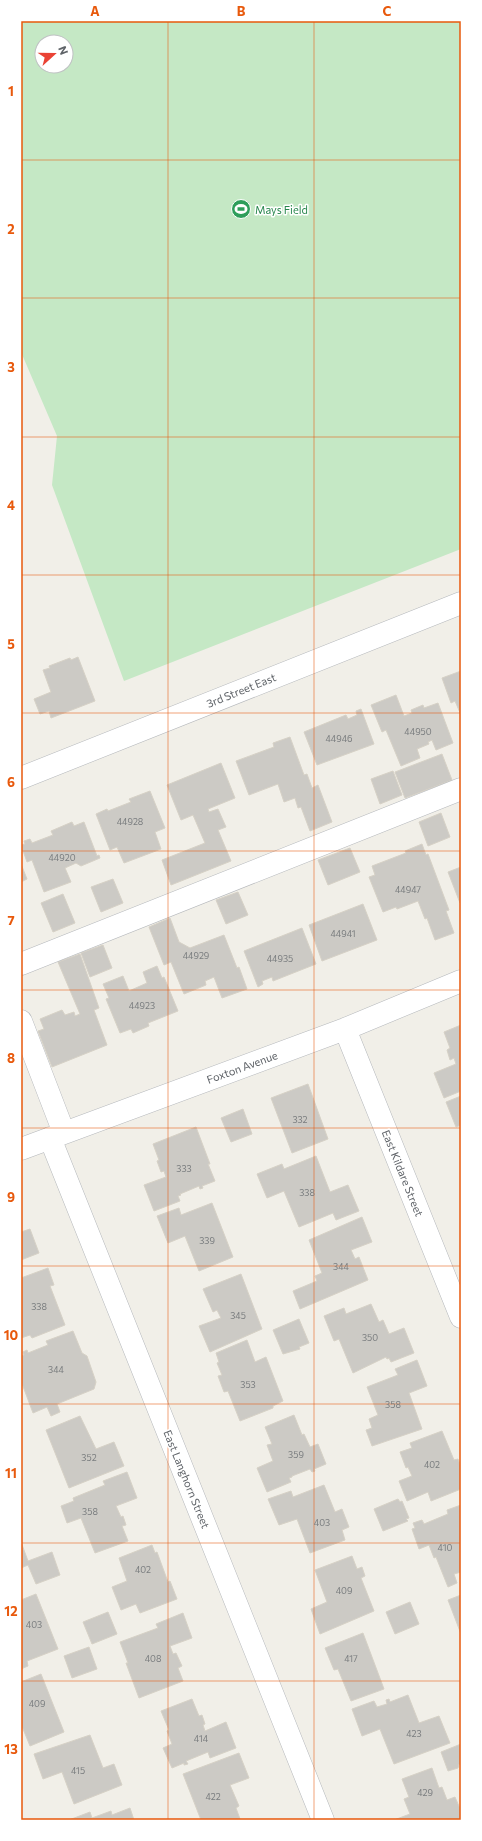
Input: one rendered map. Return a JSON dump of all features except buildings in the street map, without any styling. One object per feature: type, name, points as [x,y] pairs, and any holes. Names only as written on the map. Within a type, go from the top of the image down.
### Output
[{"type":"street","name":"3rd Street East","points":[[21,778],[461,603]]},
{"type":"street","points":[[21,964],[461,790]]},
{"type":"street","name":"Foxton Avenue","points":[[21,1149],[345,1029],[461,981]]},
{"type":"street","name":"East Langhorn Street","points":[[21,1020],[57,1135],[323,1820]]},
{"type":"street","name":"East Kildare Street","points":[[345,1029],[461,1317]]},
{"type":"green space","name":"Mays Field","points":[[21,21],[461,21],[461,549],[124,681],[52,485],[57,436],[21,352]]},
{"type":"place","name":"Mays Field","points":[[241,209]]}]
